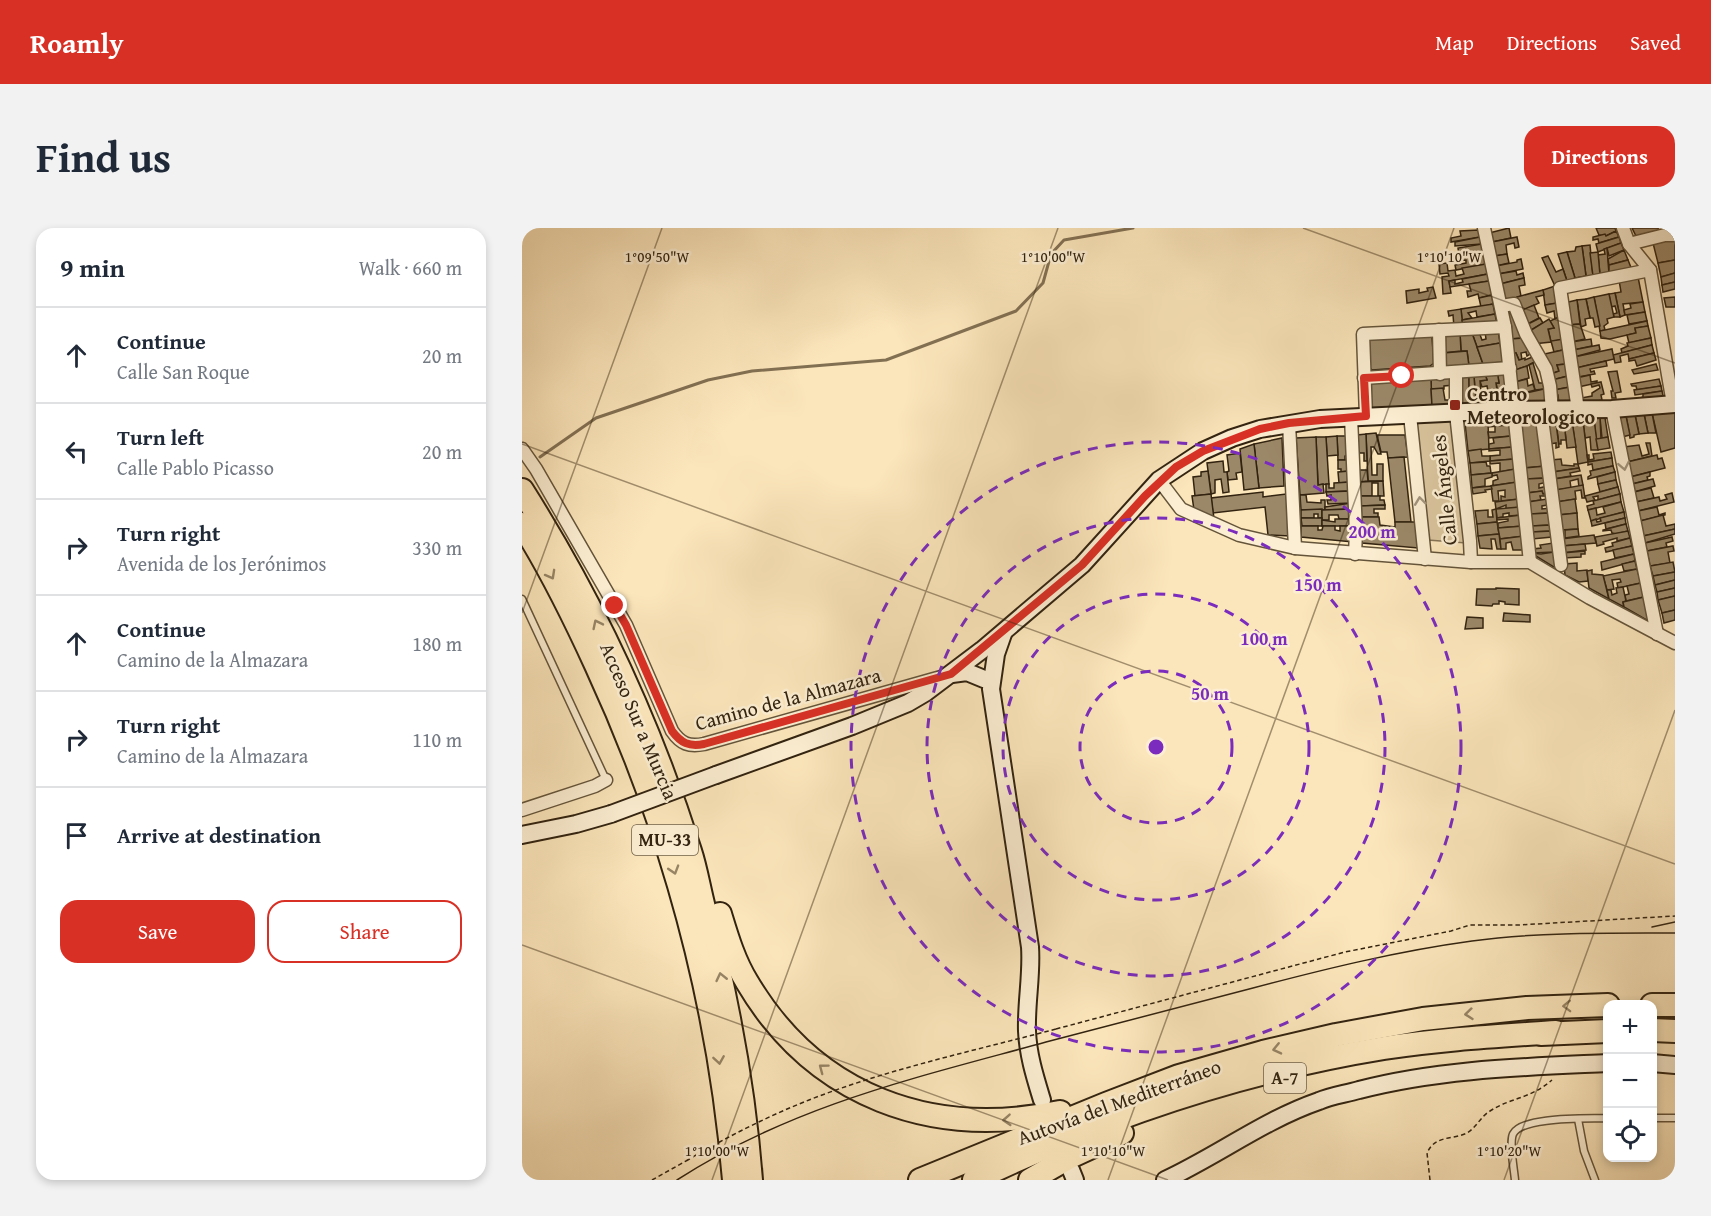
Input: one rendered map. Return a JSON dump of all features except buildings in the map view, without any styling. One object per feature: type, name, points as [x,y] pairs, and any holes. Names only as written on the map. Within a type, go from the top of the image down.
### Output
[{"type":"highway","name":"Acceso Sur a Murcia","points":[[522,490],[574,578],[608,645],[661,771],[691,853],[733,1036],[751,1180]]},
{"type":"highway","name":"Acceso Sur a Murcia","points":[[522,524],[581,632],[618,712],[644,776],[663,834],[681,890],[707,996],[729,1124],[734,1180]]},
{"type":"highway","points":[[691,853],[712,892],[733,952],[760,1003],[792,1041],[822,1068],[840,1080],[871,1096],[916,1113],[974,1121],[1014,1119],[1106,1104]]},
{"type":"highway","name":"Autovía del Mediterráneo","points":[[920,1180],[1179,1076],[1263,1052],[1336,1035],[1423,1019],[1527,1008],[1603,1005]]},
{"type":"highway","points":[[1657,1005],[1675,1005]]},
{"type":"highway","points":[[1657,1030],[1675,1031]]},
{"type":"highway","name":"Autovía del Mediterráneo","points":[[1030,1180],[1070,1157],[1143,1124],[1254,1086],[1388,1055],[1457,1044],[1556,1032],[1603,1031]]},
{"type":"highway","points":[[974,1180],[1006,1164],[1108,1123],[1154,1106],[1249,1078],[1387,1048],[1556,1032]]},
{"type":"main road","points":[[522,835],[611,814],[885,713],[925,693],[1006,630],[1082,565],[1160,480],[1203,451],[1241,435],[1289,423],[1359,417],[1612,409],[1674,404]]},
{"type":"main road","points":[[987,684],[999,644],[1006,630]]},
{"type":"main road","points":[[979,652],[990,656],[994,664]]},
{"type":"main road","points":[[979,652],[979,663],[987,684],[1030,946],[1031,970],[1027,1020],[1029,1051],[1042,1100]]},
{"type":"main road","points":[[951,674],[967,672],[987,684]]},
{"type":"main road","points":[[1165,1180],[1251,1132],[1319,1101],[1395,1081],[1484,1069],[1603,1063]]},
{"type":"main road","points":[[1657,1063],[1675,1065]]},
{"type":"street","points":[[1484,228],[1505,327],[1530,562]]},
{"type":"street","points":[[1623,228],[1629,244],[1650,270],[1674,404]]},
{"type":"street","points":[[1629,244],[1665,235],[1675,235]]},
{"type":"street","points":[[1578,410],[1560,288],[1650,270]]},
{"type":"street","points":[[1501,306],[1514,304],[1526,334],[1546,369],[1550,386],[1547,411],[1561,565]]},
{"type":"street","points":[[1355,554],[1359,417],[1364,378],[1363,334],[1505,327]]},
{"type":"street","points":[[1439,330],[1440,374]]},
{"type":"street","points":[[1364,378],[1510,368]]},
{"type":"street","name":"Calle Ángeles","points":[[1456,372],[1456,413],[1471,562]]},
{"type":"street","points":[[1612,409],[1657,634]]},
{"type":"street","points":[[1410,415],[1425,559]]},
{"type":"street","points":[[1289,423],[1295,548]]},
{"type":"street","name":"Camino de la Almazara","points":[[522,449],[536,469],[626,625],[672,731],[684,744],[704,744],[951,674]]},
{"type":"street","points":[[1160,480],[1181,508],[1239,535],[1295,548],[1471,562],[1530,562],[1590,598],[1675,643]]},
{"type":"street","points":[[522,810],[595,786],[606,780]]},
{"type":"lane","points":[[522,599],[606,780]]},
{"type":"lane","points":[[1515,1180],[1512,1142],[1513,1133],[1519,1127],[1536,1122],[1603,1118]]},
{"type":"lane","points":[[1657,1118],[1675,1118]]},
{"type":"lane","points":[[1578,1119],[1584,1151],[1595,1180]]},
{"type":"path","points":[[652,1180],[738,1132],[818,1096],[904,1069],[1345,952],[1451,931],[1470,925],[1519,925],[1675,916]]},
{"type":"path","points":[[1430,1180],[1427,1158],[1434,1144],[1450,1136],[1468,1133],[1495,1108],[1541,1090],[1553,1080],[1564,1065]]},
{"type":"shaded area","points":[[1450,414],[1466,543],[1428,540],[1414,416]]},
{"type":"waterway","points":[[540,457],[596,418],[708,380],[752,371],[886,360],[1016,311],[1043,283],[1051,254],[1064,240],[1133,228]]},
{"type":"tram line","points":[[1652,927],[1675,922]]},
{"type":"tram line","points":[[677,1180],[765,1132],[856,1096],[997,1055],[1307,974],[1417,950],[1497,938],[1573,934],[1675,933]]},
{"type":"place","name":"Centro Meteorologico","points":[[1455,405]]},
{"type":"route","points":[[615,606],[626,625],[672,731],[684,744],[704,744],[951,674],[1082,565],[1160,480],[1176,467],[1203,451],[1260,429],[1320,419],[1366,416],[1364,378],[1402,376]]}]
